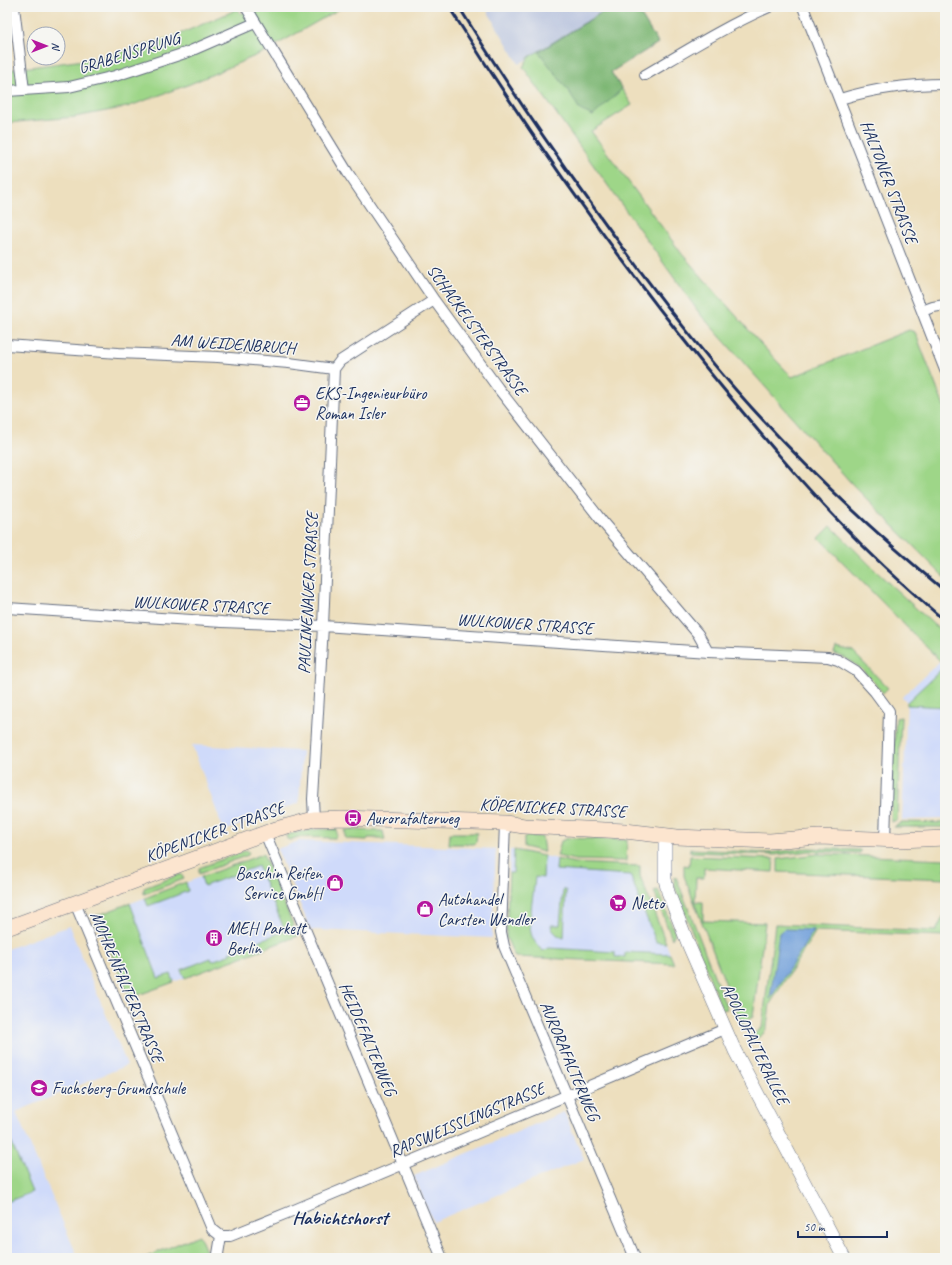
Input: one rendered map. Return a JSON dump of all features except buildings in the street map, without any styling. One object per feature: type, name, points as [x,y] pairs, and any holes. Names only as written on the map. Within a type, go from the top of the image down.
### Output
[{"type":"main road","name":"KÖPENICKER STRASSE","points":[[7,928],[265,833],[291,824],[314,819],[353,818],[505,824],[770,841],[819,837],[885,840],[945,838]]},
{"type":"main road","name":"KÖPENICKER STRASSE","points":[[900,840],[945,845]]},
{"type":"street","points":[[14,7],[24,90]]},
{"type":"street","name":"SCHACKELSTERSTRASSE","points":[[246,7],[348,173],[434,300],[498,388],[605,525],[698,634],[708,652]]},
{"type":"street","points":[[645,75],[706,38],[750,15],[770,7]]},
{"type":"street","name":"HALTONER STRASSE","points":[[803,7],[945,370]]},
{"type":"street","name":"GRABENSPRUNG","points":[[7,91],[69,87],[115,76],[188,52],[255,23]]},
{"type":"street","points":[[840,99],[876,90],[945,84]]},
{"type":"street","points":[[334,369],[340,362],[434,300]]},
{"type":"street","points":[[922,311],[945,305]]},
{"type":"street","name":"AM WEIDENBRUCH","points":[[7,345],[122,353],[218,357],[289,363],[334,369]]},
{"type":"street","name":"PAULINENAUER STRASSE","points":[[314,819],[313,799],[323,626],[334,369]]},
{"type":"street","name":"WULKOWER STRASSE","points":[[7,608],[214,622],[323,626],[708,652],[828,657],[849,666],[863,677],[889,712],[885,840]]},
{"type":"street","name":"AURORAFALTERWEG","points":[[505,824],[501,932],[504,946],[635,1258]]},
{"type":"street","name":"HEIDEFALTERWEG","points":[[265,833],[442,1258]]},
{"type":"street","name":"APOLLOFALTERALLEE","points":[[666,835],[666,879],[668,892],[689,946],[735,1051],[844,1258]]},
{"type":"street","name":"MOHRENFALTERSTRASSE","points":[[75,903],[212,1229],[221,1236]]},
{"type":"street","name":"RAPSWEISSLINGSTRASSE","points":[[221,1236],[230,1236],[725,1028]]},
{"type":"street","points":[[219,1258],[218,1254],[221,1236]]},
{"type":"shaded area","points":[[485,7],[610,7],[519,64]]},
{"type":"shaded area","points":[[940,661],[945,666],[945,819],[902,820],[907,702],[902,697]]},
{"type":"shaded area","points":[[192,745],[302,751],[299,803],[224,831]]},
{"type":"shaded area","name":"Autohandel Carsten Wendler","points":[[299,841],[496,849],[492,938],[311,931],[277,849]]},
{"type":"shaded area","points":[[510,850],[518,850],[575,863],[640,866],[640,876],[674,964],[515,957],[506,937]]},
{"type":"shaded area","points":[[263,854],[298,936],[130,998],[96,916]]},
{"type":"shaded area","name":"Fuchsberg-Grundschule","points":[[69,926],[127,1065],[16,1112],[78,1258],[7,1258],[7,949]]},
{"type":"shaded area","points":[[564,1112],[584,1159],[433,1222],[414,1176]]},
{"type":"green space","points":[[253,7],[343,7],[262,53],[190,84],[127,107],[75,117],[7,123],[7,70],[38,66],[66,66],[66,62],[100,58],[175,36],[238,9],[241,14]]},
{"type":"green space","points":[[610,7],[636,7],[658,43],[611,72],[632,105],[591,131],[682,254],[760,343],[792,377],[909,330],[915,332],[945,409],[945,578],[853,485],[700,314],[523,67],[529,57]]},
{"type":"green space","points":[[610,7],[636,7],[658,43],[611,72],[622,89],[593,116],[580,110],[570,93],[539,52]]},
{"type":"green space","points":[[831,526],[878,573],[945,635],[945,666],[819,538]]},
{"type":"green space","points":[[836,648],[853,652],[888,688],[883,693],[855,664],[842,656],[834,654]]},
{"type":"green space","points":[[945,666],[945,707],[907,705],[907,702]]},
{"type":"green space","points":[[901,717],[897,820],[891,822],[896,718]]},
{"type":"green space","points":[[902,822],[945,823],[945,827],[894,827]]},
{"type":"green space","points":[[318,829],[337,830],[337,836],[335,838],[298,837],[290,840],[287,839],[286,835]]},
{"type":"green space","points":[[345,830],[383,831],[385,840],[382,840],[381,838],[368,838],[367,840],[348,839],[345,837]]},
{"type":"green space","points":[[450,833],[477,833],[476,842],[474,844],[449,844]]},
{"type":"green space","points":[[524,837],[542,837],[544,852],[524,847]]},
{"type":"green space","points":[[568,838],[627,840],[626,861],[575,860],[557,856],[561,841]]},
{"type":"green space","points":[[808,848],[860,850],[860,853],[810,851],[775,855],[690,852],[690,849],[768,853]]},
{"type":"green space","points":[[247,850],[249,853],[248,855],[199,874],[199,868]]},
{"type":"green space","points":[[514,850],[544,856],[543,878],[535,877],[530,922],[533,938],[543,951],[548,948],[615,952],[615,957],[625,957],[625,952],[670,954],[674,964],[515,957],[506,937],[509,873],[513,873]]},
{"type":"green space","points":[[263,854],[298,936],[185,978],[181,970],[211,958],[212,961],[231,954],[230,952],[285,931],[258,866],[204,886],[201,877]]},
{"type":"green space","points":[[818,854],[945,859],[945,879],[778,872],[778,859]]},
{"type":"green space","points":[[690,856],[774,859],[773,872],[704,868],[704,878],[696,878],[695,902],[703,902],[703,921],[765,923],[753,1017],[742,1023],[684,876],[684,865],[689,866]]},
{"type":"green space","points":[[557,859],[575,863],[640,866],[640,876],[666,943],[656,942],[630,875],[556,870]]},
{"type":"green space","points":[[181,874],[184,879],[144,894],[144,888]]},
{"type":"green space","points":[[674,877],[676,877],[727,1009],[722,1010],[675,887]]},
{"type":"green space","points":[[186,882],[188,891],[148,906],[145,898]]},
{"type":"green space","points":[[563,890],[566,890],[564,938],[553,930],[551,925],[560,925]]},
{"type":"green space","points":[[658,890],[675,933],[672,939],[654,891]]},
{"type":"green space","points":[[130,903],[158,978],[171,974],[174,982],[130,998],[96,916]]},
{"type":"green space","points":[[945,913],[945,936],[816,931],[770,1004],[767,1027],[763,1034],[752,1042],[750,1037],[762,1028],[775,924],[936,931]]},
{"type":"green space","points":[[7,1132],[32,1192],[7,1202]]},
{"type":"green space","points":[[199,1235],[209,1258],[144,1258]]},
{"type":"water","points":[[784,929],[814,930],[770,999],[779,933]]},
{"type":"railway","points":[[449,7],[539,144],[603,234],[635,278],[703,364],[779,455],[839,522],[891,573],[945,621]]},
{"type":"railway","points":[[459,7],[505,80],[570,175],[677,319],[715,366],[759,416],[810,469],[862,519],[945,591]]},
{"type":"place","name":"EKS-Ingenieurbüro Roman Isler","points":[[302,403]]},
{"type":"place","name":"Aurorafalterweg","points":[[353,818]]},
{"type":"place","name":"Baschin Reifen Service GmbH","points":[[335,883]]},
{"type":"place","name":"Netto","points":[[618,903]]},
{"type":"place","name":"Autohandel Carsten Wendler","points":[[425,909]]},
{"type":"place","name":"MEH Parkett Berlin","points":[[214,938]]},
{"type":"place","name":"Fuchsberg-Grundschule","points":[[39,1088]]},
{"type":"district","name":"Habichtshorst","points":[[340,1218]]}]
